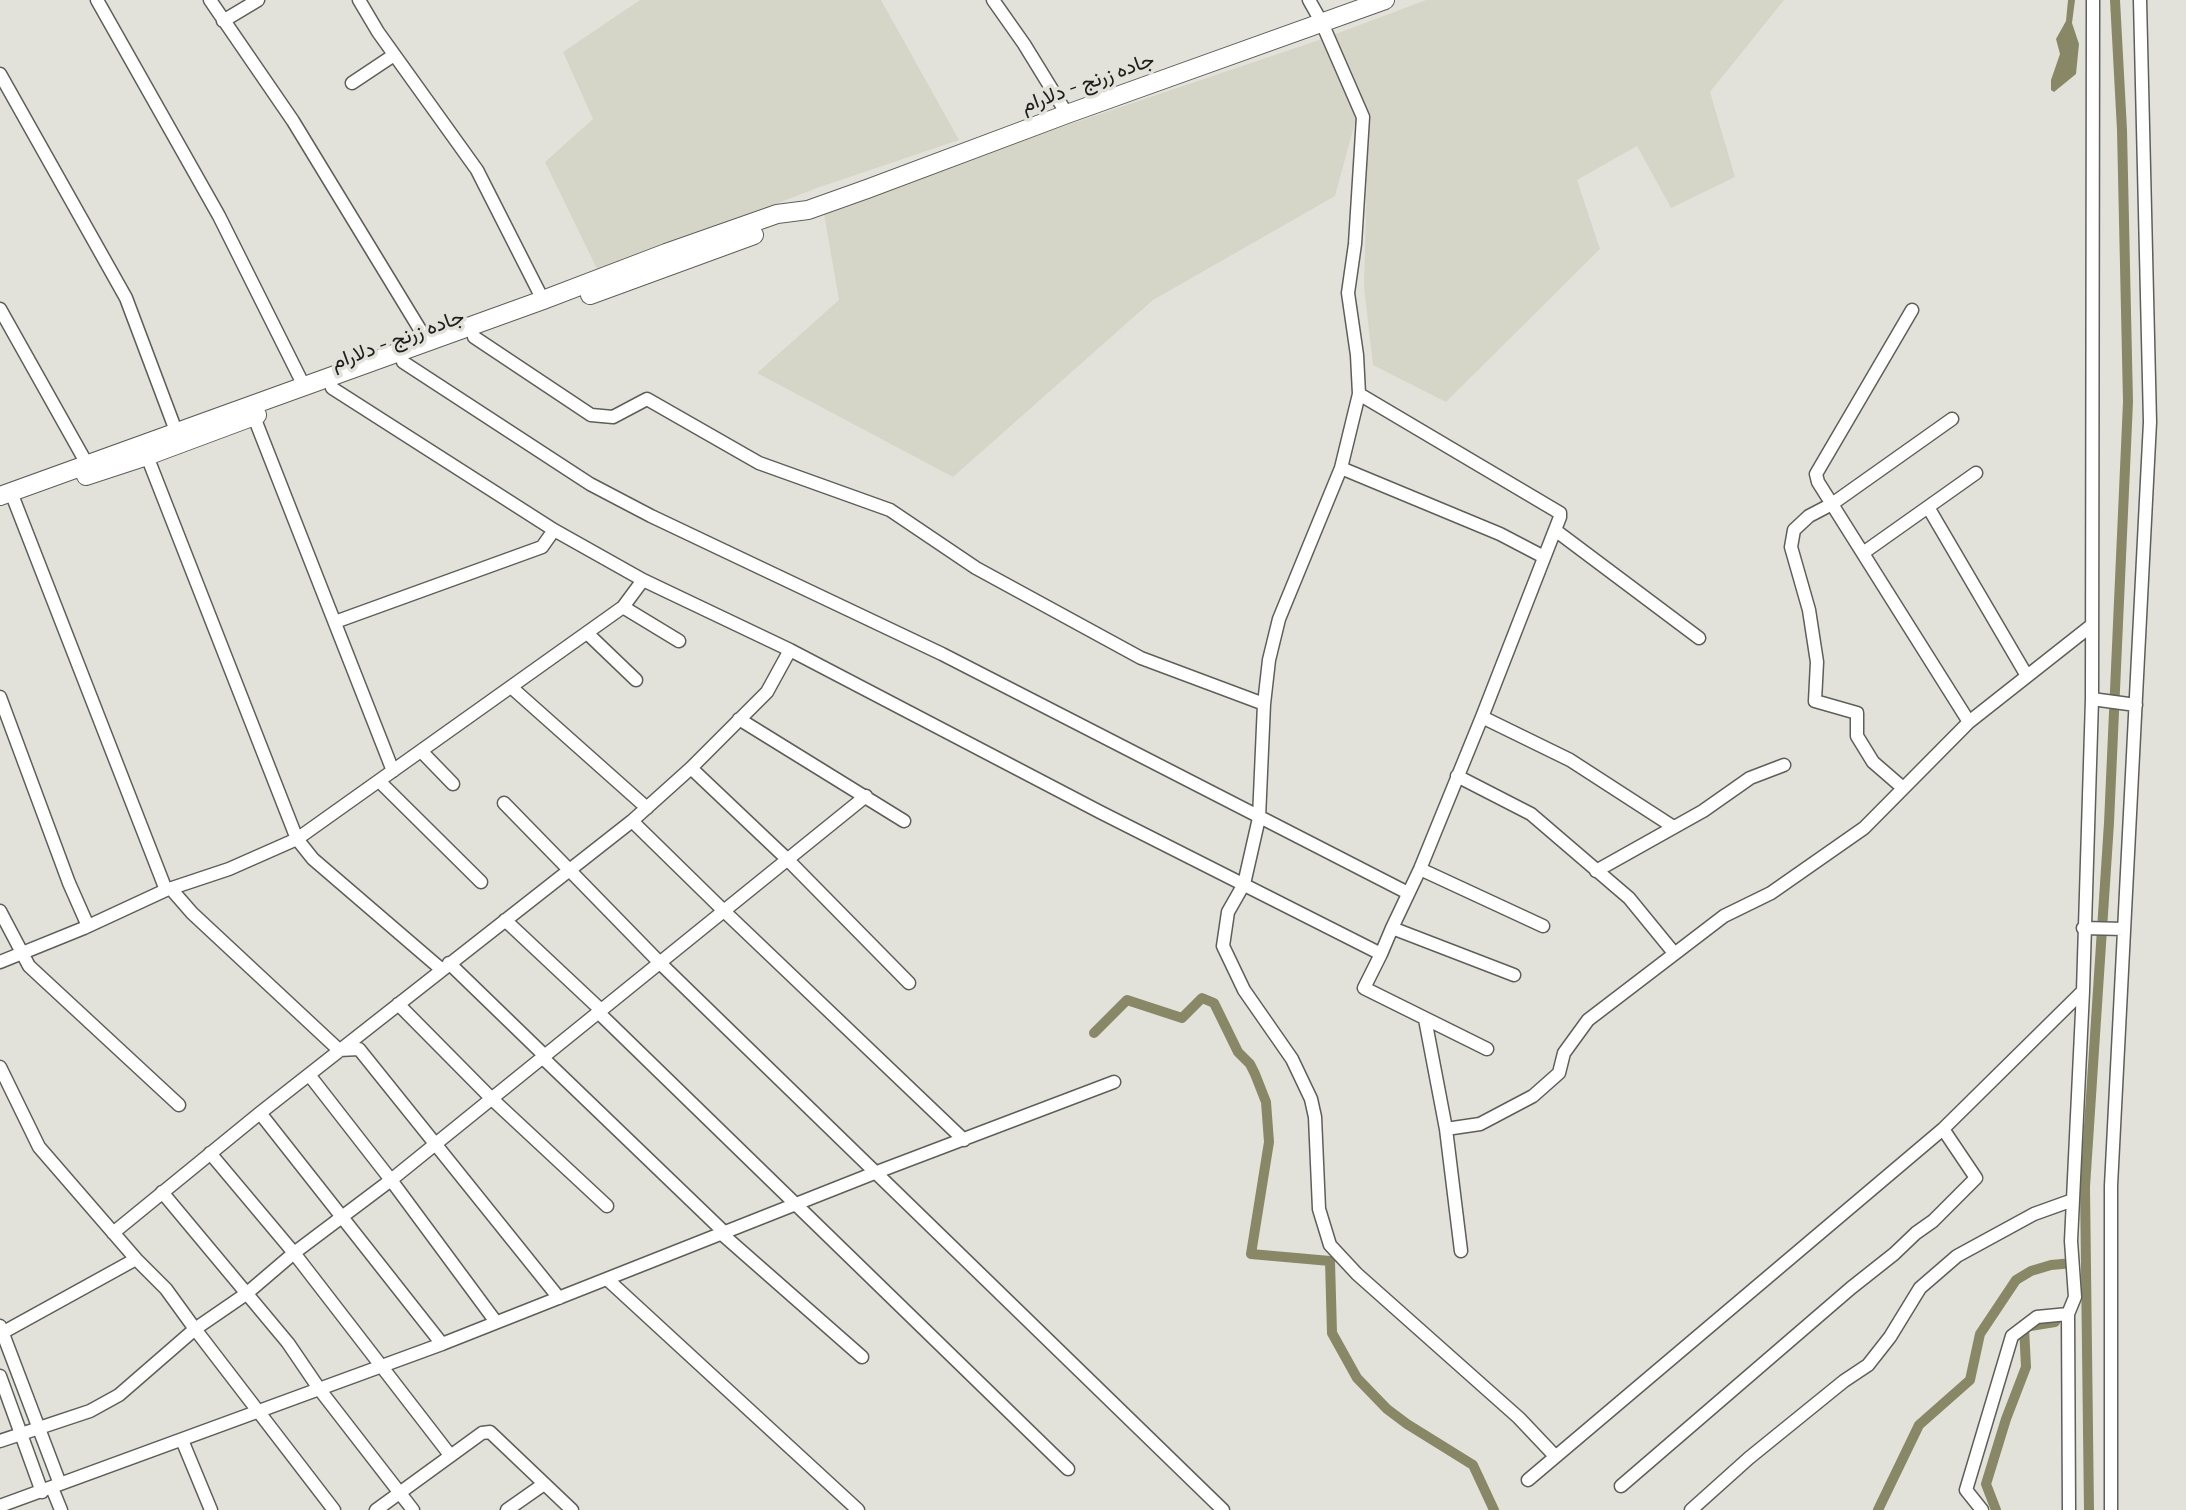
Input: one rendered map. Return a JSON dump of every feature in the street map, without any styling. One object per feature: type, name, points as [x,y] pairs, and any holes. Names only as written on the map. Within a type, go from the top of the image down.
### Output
[{"type":"highway","name":"جاده زرنج - دلارام","points":[[5,501],[147,456],[781,225],[808,210],[1067,114],[1382,1]]},
{"type":"highway","name":"جاده زرنج - دلارام","points":[[5,501],[87,464],[666,253],[777,214],[808,210]]},
{"type":"street","points":[[97,0],[219,216],[304,386]]},
{"type":"street","points":[[210,0],[293,121],[427,341]]},
{"type":"street","points":[[223,21],[258,0]]},
{"type":"street","points":[[359,0],[394,55],[477,170],[543,300]]},
{"type":"street","points":[[993,0],[1067,114]]},
{"type":"street","points":[[1309,0],[1322,23],[1363,117],[1355,244],[1348,293],[1357,355],[1359,394],[1341,468],[1279,619],[1269,660],[1264,704],[1259,818],[1244,884],[1228,912],[1223,946],[1244,990],[1292,1059],[1311,1098],[1315,1116],[1319,1209],[1330,1245],[1357,1274],[1519,1418],[1555,1456]]},
{"type":"street","points":[[2069,1510],[2068,1314],[2075,1297],[2071,1241],[2092,699],[2093,0]]},
{"type":"street","points":[[2111,1510],[2111,1186],[2150,422],[2140,0]]},
{"type":"street","points":[[352,83],[394,55]]},
{"type":"street","points":[[0,74],[126,298],[176,431]]},
{"type":"street","points":[[0,309],[87,464]]},
{"type":"street","points":[[1912,310],[1816,474],[1832,505],[1969,722]]},
{"type":"street","points":[[474,337],[591,415],[612,417],[647,399],[759,463],[890,510],[976,568],[1140,658],[1264,704]]},
{"type":"street","points":[[403,362],[590,484],[651,516],[942,654],[1408,893]]},
{"type":"street","points":[[332,388],[554,530],[643,580],[790,650],[1100,812],[1381,954]]},
{"type":"street","points":[[1359,394],[1560,513],[1420,869],[1364,988],[1487,1049]]},
{"type":"street","points":[[254,417],[393,771]]},
{"type":"street","points":[[1903,788],[1873,762],[1857,736],[1857,713],[1815,701],[1817,662],[1809,610],[1791,547],[1794,530],[1809,516],[1832,505],[1952,419]]},
{"type":"street","points":[[147,456],[298,839],[313,859],[445,966],[544,1057],[724,1233],[862,1357]]},
{"type":"street","points":[[1341,468],[1500,534],[1544,556]]},
{"type":"street","points":[[1863,553],[1976,473]]},
{"type":"street","points":[[5,501],[169,890],[339,1050],[359,1049],[559,1298]]},
{"type":"street","points":[[1928,507],[2027,676]]},
{"type":"street","points":[[335,622],[542,547],[554,530]]},
{"type":"street","points":[[1555,530],[1699,638]]},
{"type":"street","points":[[0,962],[298,839],[623,607],[643,580]]},
{"type":"street","points":[[623,607],[679,641]]},
{"type":"street","points":[[1446,1129],[1480,1124],[1533,1096],[1559,1073],[1564,1053],[1588,1020],[1724,916],[1771,893],[1864,828],[1969,722],[2092,625]]},
{"type":"street","points":[[587,633],[636,680]]},
{"type":"street","points":[[113,1233],[339,1050],[632,821],[691,768],[766,692],[790,650]]},
{"type":"street","points":[[511,687],[647,808]]},
{"type":"street","points":[[0,697],[69,883],[88,926]]},
{"type":"street","points":[[2092,699],[2136,705]]},
{"type":"street","points":[[1482,717],[1570,760],[1672,826]]},
{"type":"street","points":[[739,719],[904,821]]},
{"type":"street","points":[[422,752],[453,784]]},
{"type":"street","points":[[1596,871],[1703,811],[1750,778],[1784,765]]},
{"type":"street","points":[[691,768],[787,859],[909,983]]},
{"type":"street","points":[[1457,776],[1531,814],[1629,898],[1674,953]]},
{"type":"street","points":[[379,781],[481,882]]},
{"type":"street","points":[[0,1441],[90,1411],[119,1395],[195,1329],[246,1294],[294,1253],[391,1180],[866,796]]},
{"type":"street","points":[[504,803],[661,964],[1223,1510]]},
{"type":"street","points":[[632,821],[964,1140]]},
{"type":"street","points":[[1420,869],[1543,926]]},
{"type":"street","points":[[0,911],[29,966],[179,1105]]},
{"type":"street","points":[[505,920],[1068,1469]]},
{"type":"street","points":[[1392,928],[1514,975]]},
{"type":"street","points":[[2083,929],[2124,929]]},
{"type":"street","points":[[1528,1480],[1943,1129],[2082,991]]},
{"type":"street","points":[[398,1004],[492,1099],[607,1206]]},
{"type":"street","points":[[1425,1019],[1446,1129],[1461,1251]]},
{"type":"street","points":[[0,1067],[39,1147],[136,1259],[166,1289],[334,1510]]},
{"type":"street","points":[[310,1076],[496,1322]]},
{"type":"street","points":[[0,1506],[442,1344],[877,1172],[1114,1082]]},
{"type":"street","points":[[260,1113],[442,1344]]},
{"type":"street","points":[[1620,1486],[1933,1221],[1976,1178],[1943,1129]]},
{"type":"street","points":[[210,1153],[294,1253],[450,1455]]},
{"type":"street","points":[[162,1192],[288,1343],[320,1390],[413,1510]]},
{"type":"street","points":[[1691,1510],[1749,1458],[1844,1381],[1868,1365],[1890,1337],[1920,1287],[1957,1256],[2034,1214],[2073,1200]]},
{"type":"street","points":[[51,1488],[39,1428],[1,1330],[136,1259]]},
{"type":"street","points":[[607,1279],[858,1510]]},
{"type":"street","points":[[1982,1510],[1966,1490],[2012,1336],[2037,1317],[2068,1314]]},
{"type":"street","points":[[0,1376],[21,1434],[61,1510]]},
{"type":"street","points":[[376,1510],[482,1433],[490,1432],[572,1510]]},
{"type":"street","points":[[182,1440],[211,1510]]},
{"type":"street","points":[[507,1510],[544,1484]]},
{"type":"shaded area","points":[[640,0],[881,0],[959,140],[817,188],[599,273],[545,162],[593,119],[563,52]]},
{"type":"shaded area","points":[[1426,0],[1784,0],[1710,92],[1735,177],[1671,208],[1637,146],[1577,180],[1600,249],[1446,402],[1373,365],[1364,287],[1368,119],[1333,35]]},
{"type":"shaded area","points":[[2068,0],[2075,0],[2072,23],[2079,44],[2076,74],[2054,92],[2051,90],[2051,80],[2060,54],[2056,39],[2066,21]]},
{"type":"shaded area","points":[[1325,38],[1356,119],[1335,196],[1153,300],[953,477],[757,373],[839,300],[824,214],[1035,136]]},
{"type":"waterway","points":[[2089,1510],[2085,1187],[2109,823],[2128,402],[2122,130],[2115,0]]},
{"type":"waterway","points":[[1094,1033],[1127,1000],[1182,1018],[1202,998],[1214,1003],[1238,1052],[1250,1064],[1266,1102],[1269,1142],[1251,1254],[1330,1261],[1332,1333],[1357,1378],[1387,1409],[1473,1465],[1494,1510]]},
{"type":"waterway","points":[[1878,1510],[1919,1425],[1970,1380],[1980,1334],[2016,1280],[2031,1271],[2051,1265],[2073,1263]]},
{"type":"waterway","points":[[1996,1510],[1986,1484],[2006,1419],[2026,1367],[2024,1327],[2055,1322]]}]
